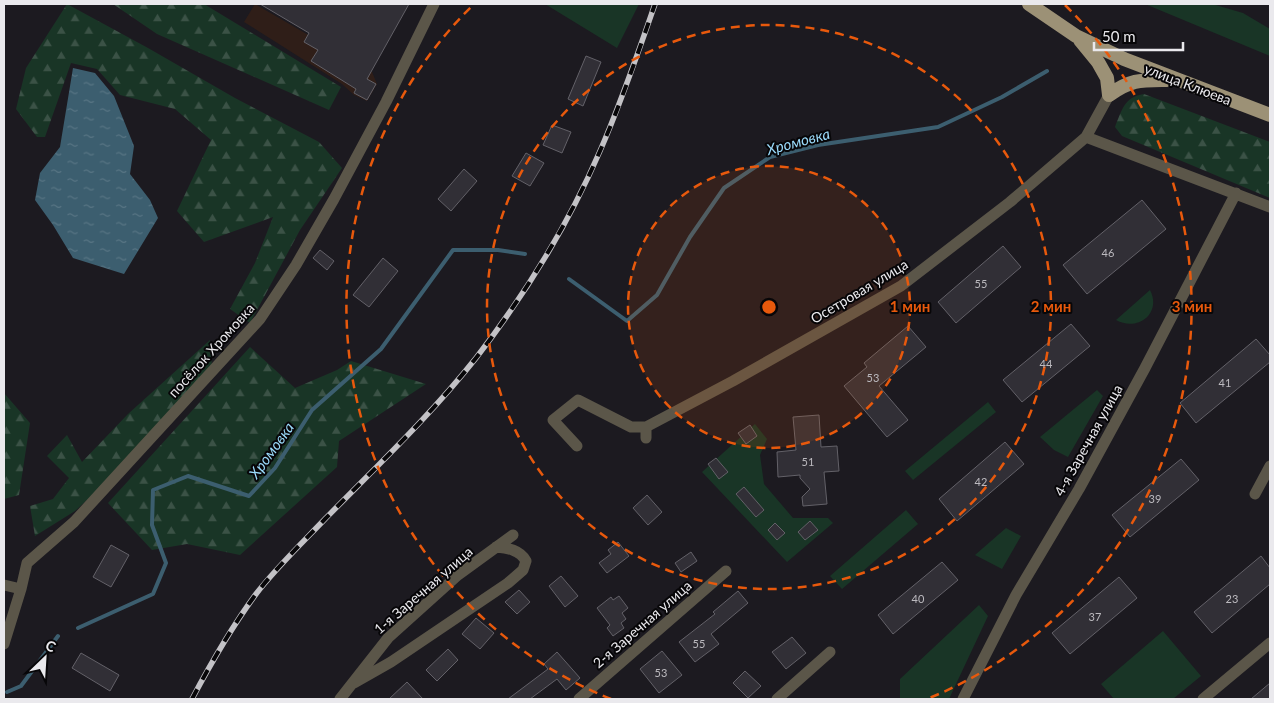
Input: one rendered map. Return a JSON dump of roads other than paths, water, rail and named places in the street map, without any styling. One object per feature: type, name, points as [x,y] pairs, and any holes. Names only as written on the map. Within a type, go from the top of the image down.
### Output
[{"type":"main road","name":"улица Клюева","points":[[1029,4],[1076,36],[1124,59],[1270,115]]},
{"type":"main road","points":[[1076,36],[1098,62],[1107,78],[1109,95],[1123,85],[1139,80],[1176,80]]},
{"type":"street","name":"посёлок Хромовка","points":[[4,644],[27,564],[74,522],[260,319],[296,265],[334,199],[386,102],[434,4]]},
{"type":"street","name":"Осетровая улица","points":[[577,446],[553,420],[578,400],[646,433],[732,381],[900,286],[1010,202],[1086,137],[1109,95]]},
{"type":"street","points":[[1086,137],[1270,207]]},
{"type":"street","name":"4-я Заречная улица","points":[[963,699],[1016,595],[1079,489],[1145,368],[1236,193]]},
{"type":"street","points":[[1255,494],[1270,466]]},
{"type":"street","name":"1-я Заречная улица","points":[[340,699],[388,638],[458,575],[513,535]]},
{"type":"street","points":[[354,683],[391,662],[508,583],[523,570],[526,561],[521,555],[505,548],[496,547]]},
{"type":"street","name":"2-я Заречная улица","points":[[579,699],[726,571]]},
{"type":"street","points":[[4,585],[21,589]]},
{"type":"street","points":[[1203,699],[1270,643]]},
{"type":"street","points":[[777,699],[830,652]]},
{"type":"water","points":[[73,68],[95,73],[114,96],[134,146],[130,174],[150,200],[158,218],[124,274],[73,258],[35,200],[40,173],[60,147]]},
{"type":"waterway","name":"Хромовка","points":[[569,279],[627,321],[657,295],[690,237],[724,188],[770,157],[818,145],[938,127],[1002,97],[1047,71]]},
{"type":"waterway","name":"Хромовка","points":[[78,628],[153,594],[166,563],[152,525],[153,490],[188,476],[249,496],[275,468],[312,410],[381,349],[453,250],[498,250],[525,254]]},
{"type":"waterway","name":"Хромовка","points":[[7,692],[21,686],[58,636]]},
{"type":"railway","points":[[192,699],[230,633],[264,585],[289,556],[440,400],[476,358],[511,310],[560,232],[588,178],[615,115],[655,4]]}]
